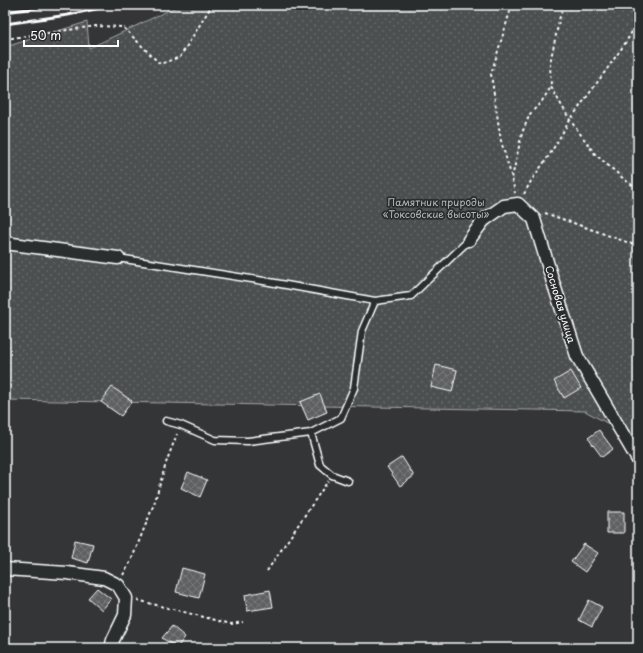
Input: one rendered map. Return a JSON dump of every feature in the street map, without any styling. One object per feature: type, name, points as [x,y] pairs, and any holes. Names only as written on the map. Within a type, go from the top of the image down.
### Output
[{"type":"street","points":[[468,240],[484,220],[504,206],[518,204]]},
{"type":"street","name":"Сосновая улица","points":[[518,204],[534,219],[577,356],[638,460]]},
{"type":"street","points":[[5,243],[118,258]]},
{"type":"street","points":[[5,569],[104,578],[118,585],[126,598],[125,615],[113,640],[111,648]]},
{"type":"lane","points":[[118,258],[375,301],[411,296],[468,240]]},
{"type":"lane","points":[[166,421],[181,425],[215,440],[248,441],[311,433],[341,418],[354,388],[362,331],[375,301]]},
{"type":"lane","points":[[311,433],[320,465],[332,475],[348,481]]},
{"type":"path","points":[[5,39],[96,26],[123,27],[160,64],[180,57],[212,5]]},
{"type":"path","points":[[512,5],[491,74],[501,141],[518,204]]},
{"type":"path","points":[[564,5],[560,16],[550,63],[551,88],[570,120],[596,154],[625,180],[638,189]]},
{"type":"path","points":[[518,204],[570,120],[615,58],[638,21]]},
{"type":"path","points":[[512,178],[522,133],[530,114],[542,102],[551,88]]},
{"type":"path","points":[[540,211],[638,246]]},
{"type":"path","points":[[118,585],[131,561],[154,504],[167,460],[181,425]]},
{"type":"path","points":[[267,571],[332,475]]},
{"type":"path","points":[[126,598],[231,624],[243,622]]},
{"type":"green space","name":"Памятник природы «Токсовские высоты»","points":[[180,5],[638,5],[638,440],[585,411],[5,400],[5,47],[87,22],[89,48]]},
{"type":"building","points":[[436,365],[457,370],[452,392],[431,387]]},
{"type":"building","points":[[571,371],[581,388],[564,398],[554,381]]},
{"type":"building","points":[[112,387],[132,401],[121,416],[101,402]]},
{"type":"building","points":[[320,394],[327,412],[308,420],[300,402]]},
{"type":"building","points":[[599,430],[613,449],[602,457],[588,438]]},
{"type":"building","points":[[402,457],[414,476],[400,486],[387,467]]},
{"type":"building","points":[[188,472],[207,480],[200,497],[181,488]]},
{"type":"building","points":[[607,512],[624,512],[624,533],[607,533]]},
{"type":"building","points":[[75,540],[93,544],[88,563],[71,558]]},
{"type":"building","points":[[584,544],[598,553],[585,572],[571,562]]},
{"type":"building","points":[[182,568],[205,574],[199,598],[176,592]]},
{"type":"building","points":[[97,588],[111,599],[102,610],[88,598]]},
{"type":"building","points":[[270,590],[273,607],[247,611],[245,595]]},
{"type":"building","points":[[589,600],[602,607],[592,627],[579,620]]},
{"type":"building","points":[[172,626],[185,637],[177,648],[162,638]]},
{"type":"railway","points":[[5,12],[58,5]]},
{"type":"railway","points":[[5,24],[68,15],[113,5]]}]
